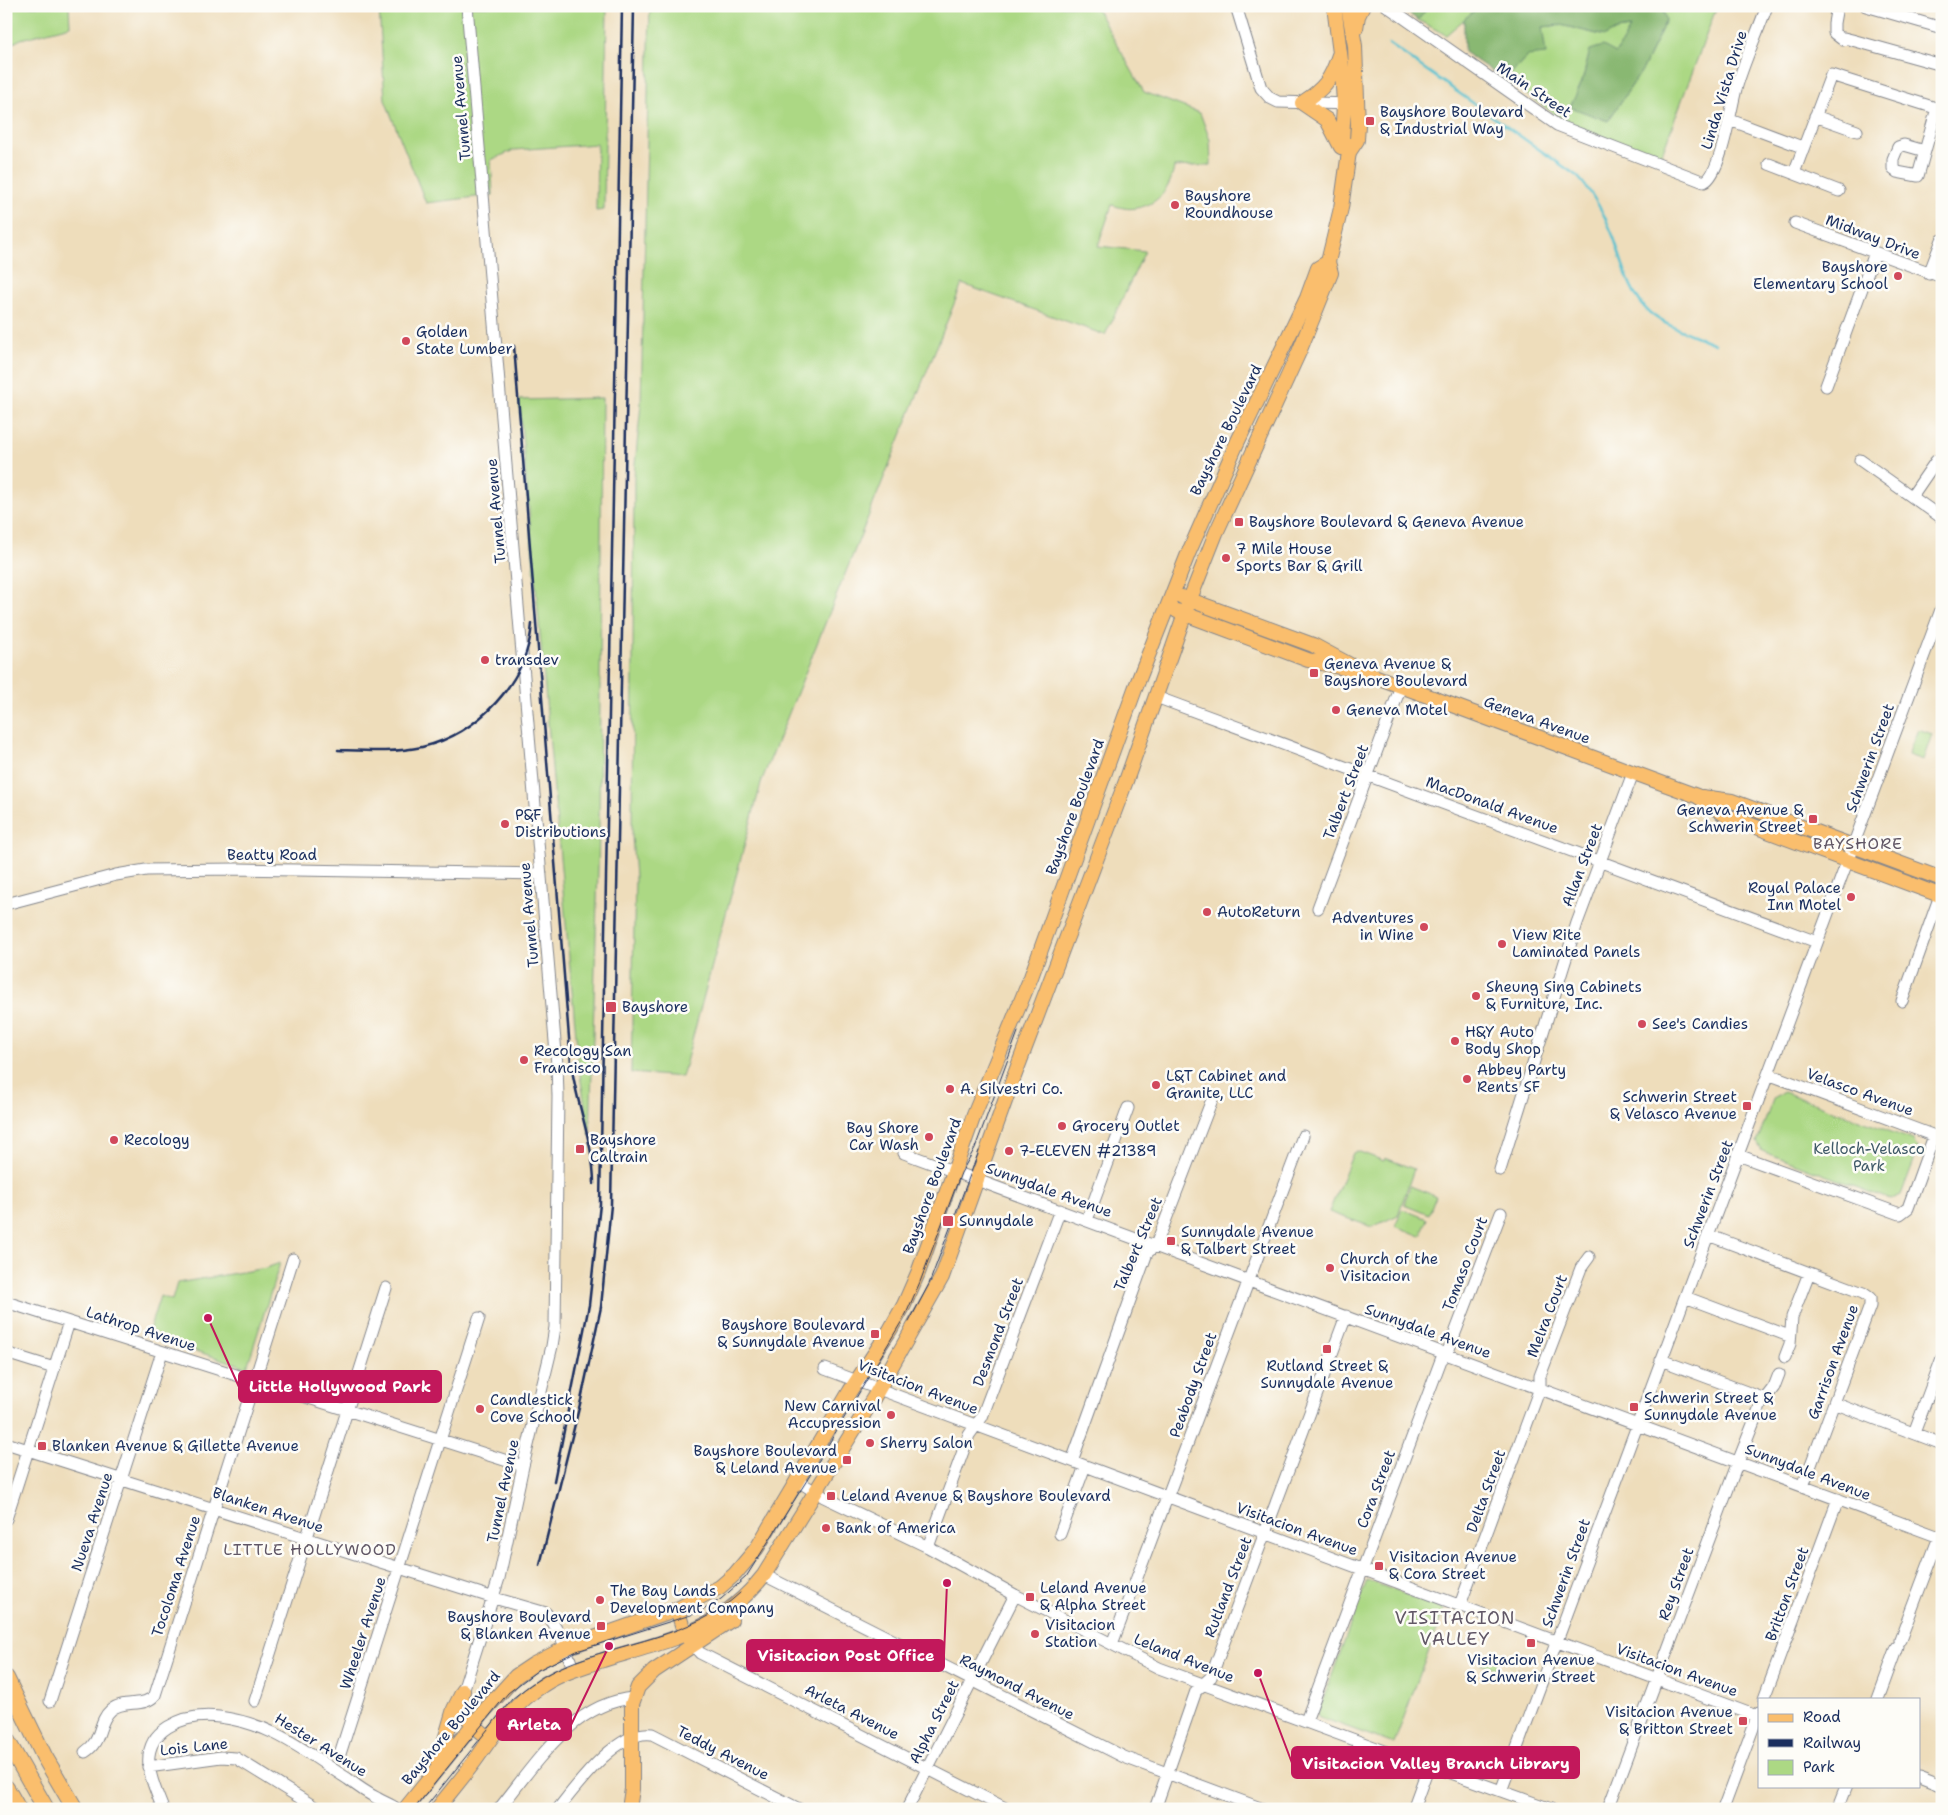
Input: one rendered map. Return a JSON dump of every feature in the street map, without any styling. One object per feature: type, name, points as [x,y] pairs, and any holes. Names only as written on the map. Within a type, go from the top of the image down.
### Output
[{"type":"highway","points":[[6,1678],[44,1756],[75,1809]]},
{"type":"highway","points":[[6,1739],[46,1809]]},
{"type":"highway","points":[[6,1788],[18,1809]]},
{"type":"main road","name":"Bayshore Boulevard","points":[[1334,6],[1340,48],[1344,104],[1342,140],[1348,156]]},
{"type":"main road","name":"Bayshore Boulevard","points":[[437,1809],[502,1722],[528,1695],[573,1670],[690,1640],[708,1624],[743,1599],[764,1575],[816,1492],[942,1277],[1009,1090],[1126,782],[1184,614],[1216,533],[1299,352],[1331,272],[1328,262],[1339,217],[1348,156],[1357,140],[1358,104],[1355,46],[1348,6]]},
{"type":"main road","points":[[1355,46],[1356,22],[1360,8],[1363,6]]},
{"type":"main road","points":[[1340,48],[1329,80],[1323,88],[1302,103],[1327,120],[1348,156]]},
{"type":"main road","name":"Bayshore Boulevard","points":[[405,1809],[502,1690],[516,1676],[565,1648],[677,1609],[720,1587],[747,1561],[767,1532],[796,1480],[890,1330],[904,1305],[918,1273],[974,1115],[1031,977],[1172,593],[1210,500],[1307,298],[1318,268],[1328,262]]},
{"type":"main road","name":"Geneva Avenue","points":[[1172,593],[1313,645],[1366,673],[1633,773],[1696,796],[1732,801],[1942,879]]},
{"type":"main road","name":"Geneva Avenue","points":[[1167,608],[1308,660],[1366,673]]},
{"type":"main road","name":"Geneva Avenue","points":[[1696,796],[1726,816],[1941,894]]},
{"type":"main road","points":[[629,1809],[632,1789],[634,1698],[638,1687],[646,1678],[690,1640],[677,1609]]},
{"type":"main road","points":[[463,1691],[462,1707],[466,1717],[490,1739]]},
{"type":"main road","points":[[436,1770],[454,1709],[463,1691]]},
{"type":"street","name":"Tunnel Avenue","points":[[463,1691],[494,1598],[552,1346],[555,1327],[558,1096],[521,622],[467,6]]},
{"type":"street","points":[[1236,6],[1263,92],[1270,98],[1278,102],[1358,104]]},
{"type":"street","name":"Main Street","points":[[1387,6],[1557,125],[1701,181],[1707,181]]},
{"type":"street","name":"Linda Vista Drive","points":[[1707,181],[1711,177],[1730,120],[1736,89],[1767,6]]},
{"type":"street","points":[[1837,6],[1834,33],[1843,40],[1844,38],[1852,40],[1942,65]]},
{"type":"street","points":[[1866,6],[1942,28]]},
{"type":"street","points":[[1794,174],[1802,147],[1831,75],[1939,109],[1925,150]]},
{"type":"street","points":[[1815,116],[1857,131]]},
{"type":"street","points":[[1730,120],[1802,147]]},
{"type":"street","points":[[1769,164],[1839,191]]},
{"type":"street","name":"Midway Drive","points":[[1795,223],[1942,278]]},
{"type":"street","points":[[1929,274],[1942,240]]},
{"type":"street","points":[[1826,386],[1875,253]]},
{"type":"street","points":[[1860,460],[1942,518]]},
{"type":"street","points":[[1912,496],[1936,461]]},
{"type":"street","name":"Schwerin Street","points":[[1501,1790],[1941,611]]},
{"type":"street","name":"Talbert Street","points":[[1318,908],[1401,686]]},
{"type":"street","name":"MacDonald Avenue","points":[[1156,697],[1817,942]]},
{"type":"street","name":"Allan Street","points":[[1500,1170],[1577,923],[1633,773]]},
{"type":"street","name":"Beatty Road","points":[[6,904],[116,875],[146,870],[238,869],[541,874]]},
{"type":"street","points":[[1902,1001],[1941,894]]},
{"type":"street","name":"Velasco Avenue","points":[[1768,1074],[1938,1137]]},
{"type":"street","name":"Talbert Street","points":[[1072,1461],[1147,1253],[1156,1245],[1213,1097]]},
{"type":"street","points":[[1087,1220],[1128,1108]]},
{"type":"street","name":"Peabody Street","points":[[1112,1644],[1303,1136]]},
{"type":"street","points":[[1738,1155],[1900,1214],[1908,1208],[1938,1137]]},
{"type":"street","name":"Sunnydale Avenue","points":[[904,1153],[1156,1245],[1940,1538]]},
{"type":"street","name":"Desmond Street","points":[[928,1547],[969,1435],[982,1417],[1060,1210]]},
{"type":"street","name":"Tomaso Court","points":[[1447,1354],[1501,1213]]},
{"type":"street","name":"Garrison Avenue","points":[[1708,1235],[1867,1295],[1871,1302],[1803,1486]]},
{"type":"street","name":"Melra Court","points":[[1540,1388],[1540,1376],[1581,1268],[1589,1256]]},
{"type":"street","name":"Tocoloma Avenue","points":[[85,1752],[92,1748],[96,1742],[104,1720],[111,1709],[149,1700],[154,1695],[293,1259]]},
{"type":"street","points":[[1785,1357],[1790,1344],[1792,1317],[1809,1273]]},
{"type":"street","points":[[255,1701],[386,1288]]},
{"type":"street","points":[[1685,1297],[1790,1336]]},
{"type":"street","name":"Lathrop Avenue","points":[[6,1302],[523,1466]]},
{"type":"street","name":"Rutland Street","points":[[1155,1809],[1196,1691],[1211,1676],[1346,1316]]},
{"type":"street","name":"Wheeler Avenue","points":[[339,1757],[479,1318]]},
{"type":"street","points":[[6,1519],[69,1322]]},
{"type":"street","name":"Nueva Avenue","points":[[50,1701],[162,1352]]},
{"type":"street","points":[[6,1353],[54,1368]]},
{"type":"street","name":"Cora Street","points":[[1306,1721],[1441,1360],[1447,1354]]},
{"type":"street","points":[[1914,1433],[1942,1358]]},
{"type":"street","points":[[1661,1360],[1765,1399]]},
{"type":"street","name":"Visitacion Avenue","points":[[825,1369],[1657,1679],[1758,1715]]},
{"type":"street","name":"Rey Street","points":[[1608,1809],[1758,1409],[1774,1387],[1779,1374]]},
{"type":"street","name":"Delta Street","points":[[1460,1605],[1540,1388]]},
{"type":"street","points":[[1834,1403],[1942,1444]]},
{"type":"street","name":"Blanken Avenue","points":[[6,1443],[546,1613],[551,1619],[565,1648],[573,1670]]},
{"type":"street","points":[[1060,1534],[1085,1466]]},
{"type":"street","name":"Leland Avenue","points":[[796,1480],[816,1492],[928,1547],[1015,1595],[1160,1668],[1420,1764],[1429,1765],[1551,1809]]},
{"type":"street","name":"Britton Street","points":[[1764,1698],[1838,1499]]},
{"type":"street","points":[[1878,1698],[1940,1538]]},
{"type":"street","name":"Raymond Avenue","points":[[764,1575],[972,1682],[1124,1757],[1263,1809]]},
{"type":"street","name":"Alpha Street","points":[[907,1809],[1015,1595]]},
{"type":"street","name":"Arleta Avenue","points":[[690,1640],[700,1653],[1007,1809]]},
{"type":"street","points":[[500,1809],[548,1749],[570,1727],[599,1706],[612,1701],[634,1698]]},
{"type":"street","name":"Hester Avenue","points":[[148,1767],[148,1759],[154,1742],[159,1734],[167,1728],[190,1718],[201,1716],[232,1719],[248,1722],[283,1736],[375,1797],[397,1809]]},
{"type":"street","points":[[1723,1809],[1758,1718]]},
{"type":"street","name":"Teddy Avenue","points":[[632,1739],[645,1733],[652,1734],[799,1809]]},
{"type":"street","points":[[558,1809],[581,1780],[606,1754],[632,1739]]},
{"type":"street","name":"Lois Lane","points":[[148,1767],[221,1757],[236,1758],[318,1809]]},
{"type":"street","points":[[1413,1809],[1429,1765]]},
{"type":"street","points":[[148,1767],[163,1809]]},
{"type":"street","points":[[1920,1776],[1942,1785]]},
{"type":"street","points":[[1837,1809],[1845,1788]]},
{"type":"green space","points":[[6,6],[69,6],[70,26],[21,39],[6,47]]},
{"type":"green space","points":[[376,6],[607,6],[604,210],[596,211],[597,144],[514,150],[491,160],[493,195],[426,203],[385,100],[379,8]]},
{"type":"green space","points":[[650,6],[1095,6],[1144,92],[1200,113],[1210,140],[1211,165],[1174,167],[1170,182],[1162,194],[1144,206],[1130,209],[1112,205],[1098,246],[1145,251],[1105,335],[962,284],[762,780],[682,1077],[631,1073],[635,877],[632,836],[634,475],[641,404]]},
{"type":"green space","points":[[1398,6],[1429,6],[1418,20]]},
{"type":"green space","points":[[1429,6],[1480,6],[1446,35],[1418,20]]},
{"type":"green space","points":[[1480,6],[1580,6],[1600,12],[1603,6],[1662,6],[1666,20],[1643,69],[1608,121],[1570,107],[1582,82],[1590,50],[1603,46],[1616,53],[1630,28],[1616,30],[1605,36],[1561,25],[1542,27],[1546,54],[1527,56],[1505,80],[1464,52],[1464,19]]},
{"type":"green space","points":[[1662,6],[1717,6],[1660,159],[1568,123],[1505,80],[1527,56],[1542,27],[1561,25],[1605,36],[1616,30],[1630,28],[1616,53],[1590,51],[1582,82],[1571,107],[1608,121],[1643,69],[1666,20]]},
{"type":"green space","points":[[602,398],[599,835],[590,1136],[579,1069],[519,400]]},
{"type":"green space","points":[[1918,729],[1932,734],[1923,760],[1908,755]]},
{"type":"green space","name":"Kelloch-Velasco Park","points":[[1784,1092],[1913,1140],[1918,1150],[1901,1195],[1891,1200],[1762,1151],[1757,1142],[1774,1097]]},
{"type":"green space","points":[[1357,1151],[1384,1161],[1385,1158],[1414,1169],[1398,1215],[1372,1227],[1329,1212],[1353,1153]]},
{"type":"green space","points":[[1410,1186],[1436,1196],[1429,1214],[1404,1204]]},
{"type":"green space","points":[[1402,1209],[1427,1219],[1421,1236],[1395,1226]]},
{"type":"green space","points":[[280,1263],[247,1367],[147,1336],[160,1296],[172,1300],[177,1283],[266,1268]]},
{"type":"green space","points":[[1367,1580],[1444,1609],[1394,1744],[1317,1716]]},
{"type":"green space","points":[[1484,1653],[1501,1659],[1497,1670],[1480,1664]]},
{"type":"waterway","points":[[1389,44],[1577,176],[1603,213],[1632,288],[1643,305],[1650,313],[1664,322],[1715,344]]},
{"type":"tram line","points":[[414,1809],[508,1693],[538,1670],[577,1651],[700,1612],[721,1599],[746,1577],[809,1477],[906,1314],[961,1173],[975,1148],[1018,1032]]},
{"type":"tram line","points":[[909,1322],[929,1284],[979,1151]]},
{"type":"tram line","points":[[424,1809],[512,1699],[530,1685],[564,1666],[656,1637],[701,1620],[721,1608],[740,1593]]},
{"type":"railway","points":[[554,1481],[589,1305],[600,1204],[622,6]]},
{"type":"railway","points":[[540,1565],[581,1400],[601,1307],[611,1205],[634,6]]},
{"type":"railway","points":[[514,346],[571,1063],[591,1154],[594,1184]]},
{"type":"railway","points":[[338,750],[380,751],[412,749],[443,740],[462,730],[480,718],[510,685],[521,666],[532,624]]},
{"type":"place","name":"Bayshore Boulevard & Industrial Way","points":[[1370,121]]},
{"type":"place","name":"Bayshore Roundhouse","points":[[1175,205]]},
{"type":"place","name":"Bayshore Elementary School","points":[[1898,276]]},
{"type":"place","name":"Golden State Lumber","points":[[406,341]]},
{"type":"place","name":"Bayshore Boulevard & Geneva Avenue","points":[[1239,522]]},
{"type":"place","name":"7 Mile House Sports Bar & Grill","points":[[1226,558]]},
{"type":"place","name":"transdev","points":[[485,660]]},
{"type":"place","name":"Geneva Avenue & Bayshore Boulevard","points":[[1314,673]]},
{"type":"place","name":"Geneva Motel","points":[[1336,710]]},
{"type":"place","name":"Geneva Avenue & Schwerin Street","points":[[1813,819]]},
{"type":"place","name":"P&F Distributions","points":[[505,824]]},
{"type":"place","name":"Royal Palace Inn Motel","points":[[1851,897]]},
{"type":"place","name":"AutoReturn","points":[[1207,912]]},
{"type":"place","name":"Adventures in Wine","points":[[1424,927]]},
{"type":"place","name":"View Rite Laminated Panels","points":[[1502,944]]},
{"type":"place","name":"Sheung Sing Cabinets & Furniture, Inc.","points":[[1476,996]]},
{"type":"place","name":"Bayshore","points":[[611,1007]]},
{"type":"place","name":"See's Candies","points":[[1642,1024]]},
{"type":"place","name":"H&Y Auto Body Shop","points":[[1455,1041]]},
{"type":"place","name":"Recology San Francisco","points":[[524,1060]]},
{"type":"place","name":"Abbey Party Rents SF","points":[[1467,1079]]},
{"type":"place","name":"L&T Cabinet and Granite, LLC","points":[[1156,1085]]},
{"type":"place","name":"A. Silvestri Co.","points":[[950,1089]]},
{"type":"place","name":"Schwerin Street & Velasco Avenue","points":[[1747,1106]]},
{"type":"place","name":"Grocery Outlet","points":[[1062,1126]]},
{"type":"place","name":"Bay Shore Car Wash","points":[[929,1137]]},
{"type":"place","name":"Recology","points":[[114,1140]]},
{"type":"place","name":"Bayshore Caltrain","points":[[580,1149]]},
{"type":"place","name":"7-ELEVEN #21389","points":[[1009,1151]]},
{"type":"place","name":"Sunnydale","points":[[948,1221]]},
{"type":"place","name":"Sunnydale Avenue & Talbert Street","points":[[1171,1241]]},
{"type":"place","name":"Church of the Visitacion","points":[[1330,1268]]},
{"type":"place","name":"Little Hollywood Park","points":[[208,1318]]},
{"type":"place","name":"Bayshore Boulevard & Sunnydale Avenue","points":[[875,1334]]},
{"type":"place","name":"Rutland Street & Sunnydale Avenue","points":[[1327,1349]]},
{"type":"place","name":"Schwerin Street & Sunnydale Avenue","points":[[1634,1407]]},
{"type":"place","name":"Candlestick Cove School","points":[[480,1409]]},
{"type":"place","name":"New Carnival Accupression","points":[[891,1415]]},
{"type":"place","name":"Sherry Salon","points":[[870,1443]]},
{"type":"place","name":"Blanken Avenue & Gillette Avenue","points":[[42,1446]]},
{"type":"place","name":"Bayshore Boulevard & Leland Avenue","points":[[847,1460]]},
{"type":"place","name":"Leland Avenue & Bayshore Boulevard","points":[[831,1496]]},
{"type":"place","name":"Bank of America","points":[[826,1528]]},
{"type":"place","name":"Visitacion Avenue & Cora Street","points":[[1379,1566]]},
{"type":"place","name":"Visitacion Post Office","points":[[947,1583]]},
{"type":"place","name":"Leland Avenue & Alpha Street","points":[[1030,1597]]},
{"type":"place","name":"The Bay Lands Development Company","points":[[600,1600]]},
{"type":"place","name":"Bayshore Boulevard & Blanken Avenue","points":[[601,1626]]},
{"type":"place","name":"Visitacion Station","points":[[1035,1634]]},
{"type":"place","name":"Visitacion Avenue & Schwerin Street","points":[[1531,1643]]},
{"type":"place","name":"Arleta","points":[[609,1646]]},
{"type":"place","name":"Visitacion Valley Branch Library","points":[[1258,1673]]},
{"type":"place","name":"Visitacion Avenue & Britton Street","points":[[1743,1721]]},
{"type":"district","name":"BAYSHORE","points":[[1858,843]]},
{"type":"district","name":"LITTLE HOLLYWOOD","points":[[310,1549]]},
{"type":"district","name":"VISITACION VALLEY","points":[[1455,1628]]}]
